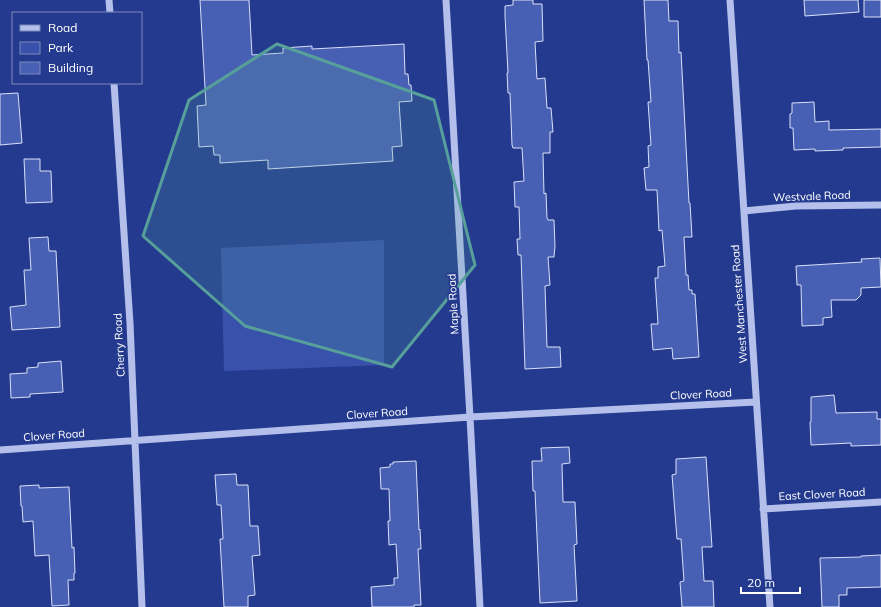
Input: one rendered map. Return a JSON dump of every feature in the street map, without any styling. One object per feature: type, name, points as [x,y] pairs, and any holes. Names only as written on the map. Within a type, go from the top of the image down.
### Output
[{"type":"street","points":[[109,0],[110,12]]},
{"type":"street","name":"Maple Road","points":[[446,0],[480,607]]},
{"type":"street","name":"West Manchester Road","points":[[730,0],[770,607]]},
{"type":"street","name":"Cherry Road","points":[[114,84],[130,323],[142,607]]},
{"type":"street","name":"Westvale Road","points":[[744,211],[796,206],[881,205]]},
{"type":"street","name":"Clover Road","points":[[0,450],[470,418],[756,402]]},
{"type":"street","name":"East Clover Road","points":[[763,509],[881,502]]},
{"type":"highlighted area","points":[[277,44],[434,100],[475,265],[392,367],[245,326],[143,236],[189,100]]},
{"type":"green space","points":[[384,240],[384,365],[224,371],[221,248]]},
{"type":"building","points":[[200,0],[249,0],[252,55],[283,53],[283,48],[312,46],[312,49],[404,44],[405,74],[408,74],[409,85],[411,85],[412,101],[399,102],[402,146],[392,147],[393,161],[268,169],[268,160],[220,163],[220,155],[214,155],[213,146],[199,147],[197,106],[206,105]]},
{"type":"building","points":[[513,0],[533,0],[533,4],[542,4],[543,41],[535,42],[537,79],[545,78],[547,108],[551,108],[553,132],[550,132],[550,153],[543,153],[544,194],[546,193],[547,218],[548,220],[554,220],[555,246],[554,257],[548,257],[550,285],[545,286],[547,347],[560,347],[561,367],[525,369],[521,255],[518,255],[517,239],[520,239],[519,207],[515,207],[514,182],[524,181],[522,148],[513,148],[512,145],[505,16],[505,6],[513,5]]},
{"type":"building","points":[[644,0],[668,0],[669,21],[678,21],[692,237],[684,237],[686,275],[688,275],[689,290],[692,290],[692,294],[695,294],[699,357],[673,359],[672,348],[653,350],[651,324],[658,324],[655,278],[658,278],[658,267],[665,266],[662,230],[659,231],[657,190],[646,190],[644,168],[649,167],[648,146],[651,145],[648,102],[651,102]]},
{"type":"building","points":[[804,0],[858,0],[859,12],[805,16]]},
{"type":"building","points":[[864,0],[881,0],[881,17],[864,17]]},
{"type":"building","points":[[18,93],[22,143],[0,145],[0,94]]},
{"type":"building","points":[[814,102],[815,122],[829,121],[829,130],[881,129],[881,147],[843,148],[843,150],[815,151],[815,149],[794,150],[793,128],[790,128],[792,103]]},
{"type":"building","points":[[24,159],[40,159],[40,171],[51,171],[52,202],[26,203]]},
{"type":"building","points":[[48,237],[49,251],[56,251],[60,327],[12,330],[10,307],[26,305],[24,270],[31,270],[29,238]]},
{"type":"building","points":[[880,258],[881,287],[861,288],[861,295],[856,300],[831,300],[832,317],[823,318],[823,325],[802,326],[801,285],[797,285],[796,266],[862,262],[861,259]]},
{"type":"building","points":[[61,361],[63,392],[30,394],[30,397],[11,398],[10,374],[27,373],[27,368],[38,367],[38,363]]},
{"type":"building","points":[[834,395],[836,413],[877,412],[877,419],[881,419],[881,445],[851,446],[851,443],[811,445],[811,397]]},
{"type":"building","points":[[569,447],[570,463],[562,464],[563,502],[575,502],[577,544],[574,545],[577,601],[540,603],[535,491],[533,491],[532,461],[542,461],[541,448]]},
{"type":"building","points":[[706,457],[712,547],[702,547],[704,581],[713,581],[714,607],[682,607],[680,582],[684,581],[681,539],[677,539],[672,475],[676,474],[676,459]]},
{"type":"building","points":[[416,461],[421,549],[418,549],[421,605],[414,605],[414,607],[372,607],[371,587],[394,585],[394,578],[398,578],[396,544],[389,545],[389,489],[381,489],[380,468],[390,467],[390,464],[393,464],[393,462]]},
{"type":"building","points":[[236,474],[237,485],[248,485],[250,526],[258,526],[260,555],[252,556],[255,595],[248,596],[248,607],[224,607],[220,539],[223,539],[221,505],[217,505],[215,475]]},
{"type":"building","points":[[39,485],[39,488],[69,487],[72,548],[74,547],[75,573],[74,580],[68,580],[69,605],[52,606],[49,555],[35,556],[33,521],[23,522],[20,486]]},
{"type":"building","points":[[881,555],[881,587],[847,588],[847,595],[839,595],[839,607],[822,607],[820,558]]}]
